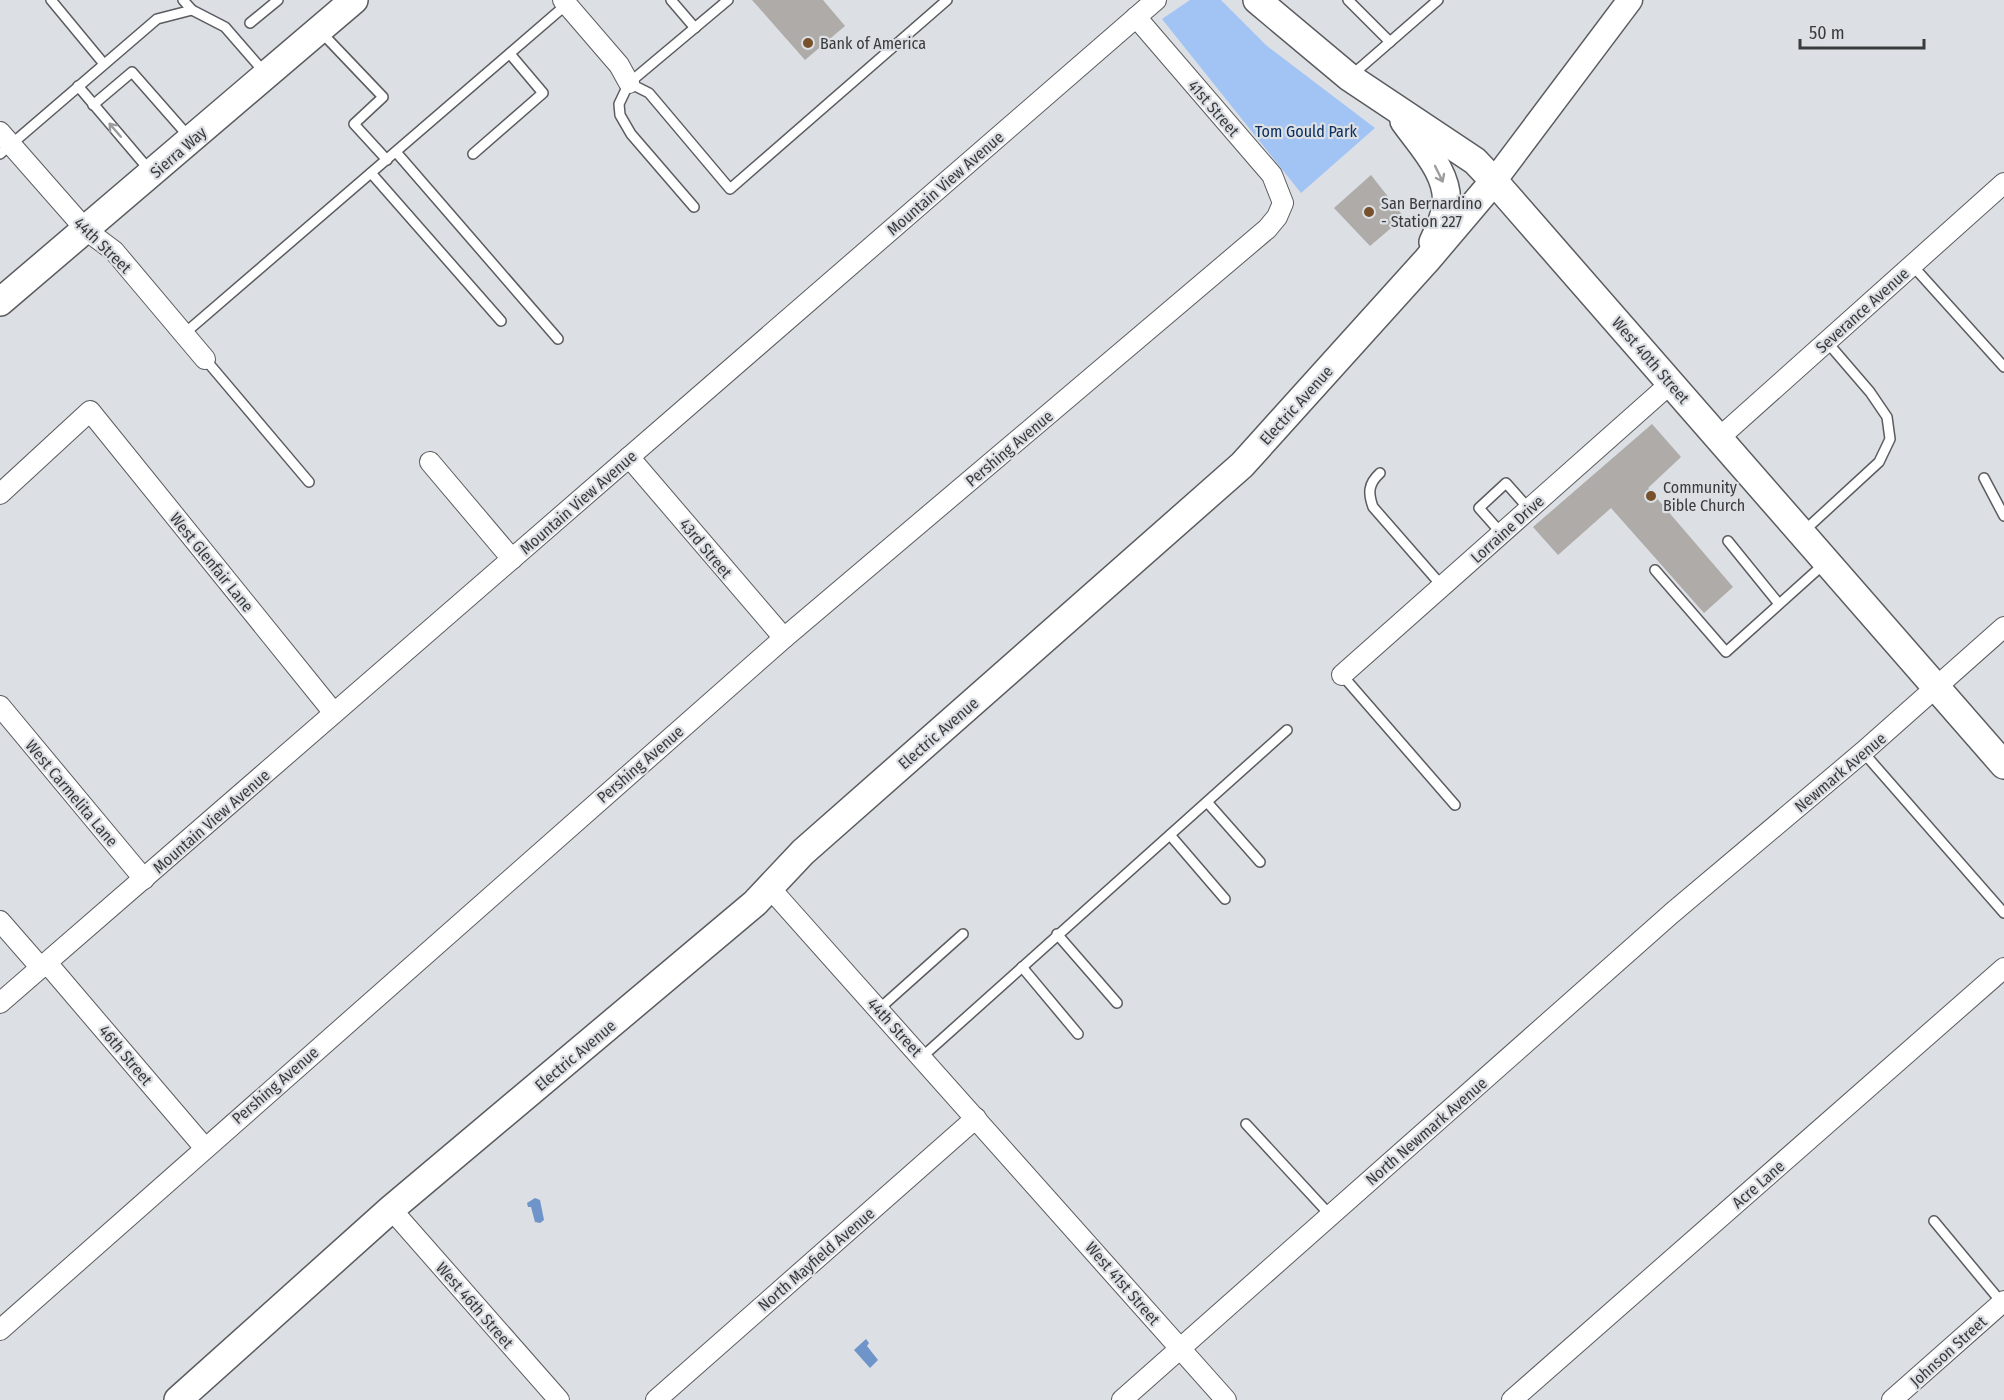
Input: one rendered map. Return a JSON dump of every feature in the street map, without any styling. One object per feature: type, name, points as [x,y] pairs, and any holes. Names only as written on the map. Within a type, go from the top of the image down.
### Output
[{"type":"main road","name":"Sierra Way","points":[[0,302],[354,0]]},
{"type":"main road","name":"West 40th Street","points":[[1257,0],[1348,77],[1474,160],[2004,765]]},
{"type":"main road","points":[[1395,108],[1437,168],[1445,187],[1445,209],[1427,260]]},
{"type":"main road","name":"Electric Avenue","points":[[178,1400],[391,1209],[754,903],[803,852],[1242,465],[1427,260],[1494,181]]},
{"type":"street","name":"Mountain View Avenue","points":[[0,1004],[1156,0]]},
{"type":"street","name":"Electric Avenue","points":[[1494,181],[1630,0]]},
{"type":"street","points":[[565,2],[620,65],[629,83]]},
{"type":"street","name":"41st Street","points":[[1136,17],[1272,175],[1282,203]]},
{"type":"street","name":"44th Street","points":[[4,144],[86,230],[114,251],[205,359]]},
{"type":"street","name":"Severance Avenue","points":[[1719,438],[2004,183]]},
{"type":"street","name":"Pershing Avenue","points":[[0,1330],[204,1147],[784,638],[1267,229],[1277,217],[1282,203]]},
{"type":"street","name":"Lorraine Drive","points":[[1342,675],[1671,383]]},
{"type":"street","name":"West Glenfair Lane","points":[[0,494],[90,411],[334,713]]},
{"type":"street","name":"43rd Street","points":[[629,457],[784,638]]},
{"type":"street","points":[[430,462],[512,559]]},
{"type":"street","name":"Newmark Avenue","points":[[1672,913],[1863,752],[2004,627]]},
{"type":"street","name":"West Carmelita Lane","points":[[0,706],[144,879]]},
{"type":"street","name":"44th Street","points":[[769,887],[1020,1166]]},
{"type":"street","name":"North Newmark Avenue","points":[[1122,1400],[1672,913]]},
{"type":"street","name":"46th Street","points":[[0,921],[44,966],[204,1147]]},
{"type":"street","name":"Acre Lane","points":[[1512,1400],[2004,968]]},
{"type":"street","name":"North Mayfield Avenue","points":[[656,1400],[976,1118]]},
{"type":"street","name":"West 41st Street","points":[[1020,1166],[1226,1400]]},
{"type":"street","name":"West 46th Street","points":[[391,1209],[559,1400]]},
{"type":"street","name":"Johnson Street","points":[[1892,1400],[2003,1302]]},
{"type":"lane","points":[[51,0],[104,64]]},
{"type":"lane","points":[[183,0],[192,10],[225,27],[267,75]]},
{"type":"lane","points":[[250,23],[278,0]]},
{"type":"lane","points":[[670,0],[695,28]]},
{"type":"lane","points":[[694,207],[631,134],[620,115],[619,104],[629,83],[728,0]]},
{"type":"lane","points":[[629,83],[649,93],[730,189],[947,0]]},
{"type":"lane","points":[[1348,0],[1390,42]]},
{"type":"lane","points":[[1348,77],[1438,0]]},
{"type":"lane","points":[[185,333],[510,54],[565,2]]},
{"type":"lane","points":[[4,144],[78,86],[157,19],[192,10]]},
{"type":"lane","points":[[320,30],[383,98],[354,124],[387,160]]},
{"type":"lane","points":[[473,154],[543,93],[510,54]]},
{"type":"lane","points":[[93,105],[132,72],[192,139]]},
{"type":"lane","points":[[78,86],[152,173]]},
{"type":"lane","points":[[396,152],[558,339]]},
{"type":"lane","points":[[371,173],[501,321]]},
{"type":"lane","points":[[1912,265],[2004,367]]},
{"type":"lane","points":[[1802,533],[1879,462],[1890,440],[1887,417],[1870,392],[1827,342]]},
{"type":"lane","points":[[205,359],[309,482]]},
{"type":"lane","points":[[1380,473],[1371,484],[1369,495],[1373,507],[1442,586]]},
{"type":"lane","points":[[1984,478],[2004,516]]},
{"type":"lane","points":[[1502,534],[1479,508],[1506,483],[1529,509]]},
{"type":"lane","points":[[1728,541],[1779,604]]},
{"type":"lane","points":[[1655,570],[1726,652],[1827,561]]},
{"type":"lane","points":[[1342,675],[1455,805]]},
{"type":"lane","points":[[922,1057],[1287,730]]},
{"type":"lane","points":[[1863,752],[2004,913]]},
{"type":"lane","points":[[1207,802],[1260,862]]},
{"type":"lane","points":[[1170,835],[1225,899]]},
{"type":"lane","points":[[879,1009],[963,934]]},
{"type":"lane","points":[[1057,934],[1117,1003]]},
{"type":"lane","points":[[1022,967],[1078,1034]]},
{"type":"lane","points":[[1245,1124],[1330,1215]]},
{"type":"lane","points":[[1934,1221],[2003,1302]]},
{"type":"green space","name":"Tom Gould Park","points":[[1190,0],[1221,0],[1267,46],[1375,128],[1301,193],[1162,19]]},
{"type":"shaded area","points":[[535,1198],[540,1200],[544,1220],[540,1223],[535,1222],[531,1207],[528,1207],[527,1203]]},
{"type":"shaded area","points":[[866,1339],[869,1343],[867,1346],[878,1360],[870,1368],[854,1350]]},
{"type":"building","name":"Bank of America","points":[[752,0],[823,0],[845,26],[805,60]]},
{"type":"building","name":"San Bernardino - Station 227","points":[[1371,175],[1404,217],[1370,246],[1334,208]]},
{"type":"building","points":[[1652,424],[1681,457],[1648,488],[1733,587],[1704,613],[1611,508],[1558,555],[1533,527]]},
{"type":"place","name":"Bank of America","points":[[808,43]]},
{"type":"place","name":"San Bernardino - Station 227","points":[[1369,212]]},
{"type":"place","name":"Community Bible Church","points":[[1651,496]]}]
